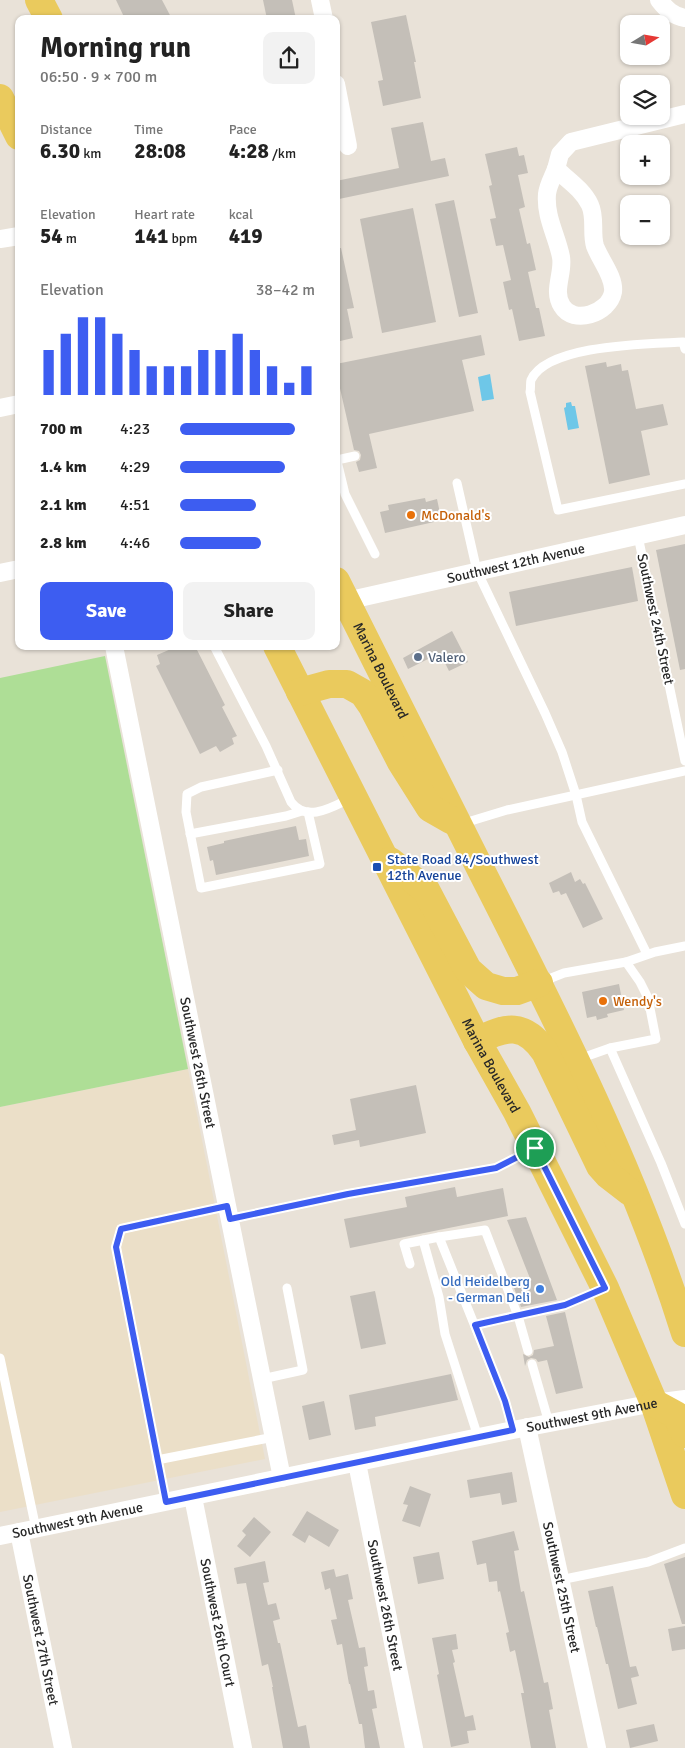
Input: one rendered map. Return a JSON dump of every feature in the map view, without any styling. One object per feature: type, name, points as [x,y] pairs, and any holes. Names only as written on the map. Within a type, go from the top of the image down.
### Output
[{"type":"main road","points":[[39,0],[47,15]]},
{"type":"main road","points":[[0,98],[15,128]]},
{"type":"main road","name":"Marina Boulevard","points":[[340,596],[539,983],[575,1060],[674,1288],[685,1333]]},
{"type":"main road","name":"Marina Boulevard","points":[[279,650],[605,1288],[654,1403],[685,1495]]},
{"type":"main road","points":[[300,692],[329,684],[347,684],[363,693],[372,706],[401,762],[430,808],[458,825]]},
{"type":"main road","points":[[383,855],[426,890],[468,970],[486,986],[503,991],[517,991],[539,983]]},
{"type":"main road","points":[[478,1041],[496,1031],[509,1029],[528,1035],[540,1045],[600,1166],[608,1175],[635,1196]]},
{"type":"main road","points":[[654,1403],[676,1415],[685,1434]]},
{"type":"street","points":[[320,0],[323,15]]},
{"type":"street","points":[[659,0],[668,11],[678,17],[685,18]]},
{"type":"street","points":[[340,105],[348,146]]},
{"type":"street","points":[[556,169],[581,192],[590,206],[593,216],[594,242],[611,280],[613,292],[610,300],[601,311],[594,314],[578,314],[567,311],[559,299],[558,292],[562,264],[548,215],[547,193],[560,154],[571,142],[685,114]]},
{"type":"street","points":[[0,240],[15,237]]},
{"type":"street","points":[[0,408],[15,405]]},
{"type":"street","name":"Southwest 12th Avenue","points":[[340,596],[478,572],[685,525]]},
{"type":"street","points":[[0,573],[15,569]]},
{"type":"street","name":"Southwest 26th Street","points":[[115,650],[282,1478]]},
{"type":"street","name":"Southwest 9th Avenue","points":[[0,1536],[478,1437],[654,1403],[685,1399]]},
{"type":"street","name":"Southwest 25th Street","points":[[520,1429],[560,1580],[597,1748]]},
{"type":"street","name":"Southwest 26th Street","points":[[357,1462],[414,1748]]},
{"type":"street","name":"Southwest 26th Court","points":[[193,1497],[243,1748]]},
{"type":"street","name":"Southwest 27th Street","points":[[28,1531],[63,1748]]},
{"type":"lane","points":[[685,349],[683,342],[596,348],[567,355],[540,369],[531,381],[530,392],[558,510],[685,484]]},
{"type":"lane","points":[[340,458],[355,456]]},
{"type":"lane","points":[[340,472],[345,494],[375,554]]},
{"type":"lane","points":[[457,483],[478,572],[562,752],[576,795],[582,822],[648,954]]},
{"type":"lane","name":"Southwest 24th Street","points":[[638,536],[685,762]]},
{"type":"lane","points":[[216,650],[278,770],[291,802],[295,808],[305,812]]},
{"type":"lane","points":[[278,770],[201,787],[187,794],[186,812],[201,888],[320,864],[305,812]]},
{"type":"lane","points":[[458,825],[507,810],[685,771]]},
{"type":"lane","points":[[190,834],[305,812],[320,812],[354,797]]},
{"type":"lane","points":[[539,983],[564,973],[626,962],[648,954],[685,946]]},
{"type":"lane","points":[[575,1060],[610,1048],[656,1039],[648,998],[640,982],[626,962]]},
{"type":"lane","points":[[610,1048],[662,1163],[685,1224]]},
{"type":"lane","points":[[166,1502],[116,1247],[121,1229],[348,1194],[496,1168],[535,1148]]},
{"type":"lane","points":[[410,1264],[404,1244],[485,1230],[518,1316],[528,1351]]},
{"type":"lane","points":[[439,1237],[505,1401],[520,1429]]},
{"type":"lane","points":[[424,1240],[439,1297],[445,1334],[478,1437]]},
{"type":"lane","points":[[262,1379],[303,1370],[286,1288]]},
{"type":"lane","points":[[475,1325],[565,1305],[605,1288]]},
{"type":"lane","points":[[0,1358],[28,1531]]},
{"type":"lane","points":[[532,1364],[549,1423]]},
{"type":"lane","points":[[157,1460],[274,1436]]},
{"type":"lane","points":[[560,1580],[648,1562],[685,1548]]},
{"type":"shaded area","points":[[188,1069],[265,1459],[0,1512],[0,1107]]},
{"type":"green space","points":[[105,656],[188,1069],[0,1107],[0,678]]},
{"type":"water","points":[[490,374],[494,399],[482,401],[478,377]]},
{"type":"water","points":[[571,402],[572,406],[575,406],[579,428],[568,430],[564,408],[566,403]]},
{"type":"building","points":[[116,0],[162,0],[170,15],[123,15]]},
{"type":"building","points":[[263,0],[292,0],[295,15],[266,15]]},
{"type":"building","points":[[406,15],[421,98],[383,106],[378,81],[383,80],[371,22]]},
{"type":"building","points":[[423,122],[431,161],[445,158],[449,176],[340,199],[340,180],[399,168],[391,128]]},
{"type":"building","points":[[517,147],[519,156],[524,155],[528,173],[518,175],[525,207],[519,209],[527,244],[530,243],[536,270],[528,272],[536,308],[539,308],[545,336],[519,341],[512,309],[509,310],[503,282],[511,280],[503,245],[496,246],[490,219],[496,218],[489,186],[492,185],[485,154]]},
{"type":"building","points":[[454,200],[478,313],[459,317],[435,204]]},
{"type":"building","points":[[413,208],[436,322],[382,333],[360,219]]},
{"type":"building","points":[[340,248],[354,308],[347,309],[353,338],[340,341]]},
{"type":"building","points":[[481,335],[485,355],[462,360],[474,411],[369,434],[377,468],[359,472],[356,462],[360,460],[361,455],[359,451],[354,450],[340,388],[340,363]]},
{"type":"building","points":[[606,362],[607,367],[621,364],[622,371],[628,370],[636,409],[663,404],[668,425],[641,431],[650,475],[609,484],[585,366]]},
{"type":"building","name":"McDonald's","points":[[425,498],[426,502],[437,499],[441,518],[434,520],[434,522],[385,533],[380,512],[389,510],[388,505]]},
{"type":"building","points":[[685,544],[685,669],[680,670],[656,550]]},
{"type":"building","points":[[632,567],[638,601],[516,626],[509,592]]},
{"type":"building","points":[[452,631],[468,662],[449,671],[440,653],[408,669],[403,658]]},
{"type":"building","points":[[169,650],[197,650],[225,705],[222,707],[237,736],[232,738],[234,744],[220,752],[216,746],[200,754],[156,666],[160,664],[157,655]]},
{"type":"building","points":[[296,826],[299,840],[306,839],[309,856],[216,875],[213,860],[210,861],[207,847],[224,843],[224,841]]},
{"type":"building","points":[[571,872],[575,882],[580,879],[583,884],[585,883],[603,919],[583,928],[566,893],[561,895],[559,891],[553,893],[549,883]]},
{"type":"building","name":"Wendy's","points":[[619,984],[624,1010],[607,1014],[608,1017],[597,1020],[596,1016],[587,1018],[582,992]]},
{"type":"building","points":[[416,1085],[426,1133],[360,1147],[359,1140],[334,1145],[332,1135],[356,1130],[350,1099]]},
{"type":"building","points":[[455,1187],[457,1197],[503,1188],[508,1216],[350,1248],[344,1219],[407,1207],[405,1197]]},
{"type":"building","points":[[526,1217],[557,1300],[521,1307],[513,1285],[531,1281],[507,1220]]},
{"type":"building","points":[[375,1291],[386,1344],[361,1349],[350,1296]]},
{"type":"building","points":[[565,1312],[583,1388],[556,1394],[547,1360],[538,1362],[536,1359],[531,1358],[527,1360],[525,1366],[523,1354],[529,1357],[533,1355],[534,1350],[554,1346],[546,1316]]},
{"type":"building","points":[[451,1374],[458,1400],[375,1417],[376,1426],[355,1430],[349,1395]]},
{"type":"building","points":[[324,1401],[331,1435],[309,1440],[302,1406]]},
{"type":"building","points":[[512,1472],[517,1502],[502,1505],[500,1493],[470,1498],[467,1480]]},
{"type":"building","points":[[410,1486],[431,1494],[420,1527],[402,1521],[408,1505],[403,1504]]},
{"type":"building","points":[[307,1511],[339,1530],[329,1547],[309,1535],[305,1543],[292,1535]]},
{"type":"building","points":[[254,1517],[271,1532],[250,1557],[237,1546],[246,1535],[242,1531]]},
{"type":"building","points":[[514,1531],[519,1550],[514,1551],[521,1592],[524,1591],[544,1683],[548,1682],[553,1709],[549,1710],[556,1748],[531,1748],[521,1693],[524,1693],[515,1650],[510,1652],[506,1633],[509,1632],[500,1591],[498,1592],[497,1581],[489,1582],[486,1563],[477,1565],[472,1541]]},
{"type":"building","points":[[439,1552],[444,1579],[418,1584],[413,1557]]},
{"type":"building","points":[[685,1557],[685,1624],[682,1624],[664,1564]]},
{"type":"building","points":[[265,1561],[269,1582],[263,1583],[268,1605],[276,1603],[280,1619],[273,1621],[278,1643],[280,1643],[298,1727],[306,1725],[310,1748],[283,1748],[268,1664],[262,1666],[246,1583],[237,1584],[234,1568]]},
{"type":"building","points":[[334,1569],[336,1577],[348,1574],[353,1599],[348,1600],[359,1648],[365,1647],[368,1666],[364,1667],[368,1691],[374,1690],[377,1708],[372,1709],[380,1748],[365,1748],[362,1724],[359,1724],[349,1684],[342,1644],[337,1645],[331,1620],[337,1619],[330,1588],[325,1590],[321,1572]]},
{"type":"building","points":[[613,1586],[630,1667],[636,1666],[639,1676],[631,1678],[637,1704],[618,1709],[588,1591]]},
{"type":"building","points":[[685,1626],[685,1649],[672,1651],[668,1629]]},
{"type":"building","points":[[456,1634],[458,1649],[452,1650],[455,1662],[453,1663],[465,1717],[473,1715],[476,1730],[467,1731],[469,1743],[451,1747],[432,1638]]},
{"type":"building","points":[[654,1724],[658,1741],[630,1748],[626,1730]]},
{"type":"place","name":"McDonald's","points":[[411,515]]},
{"type":"place","name":"Valero","points":[[418,657]]},
{"type":"place","name":"State Road 84/Southwest 12th Avenue","points":[[377,867]]},
{"type":"place","name":"Wendy's","points":[[603,1001]]},
{"type":"place","name":"Old Heidelberg - German Deli","points":[[540,1289]]},
{"type":"route","points":[[535,1148],[605,1288],[565,1305],[475,1325],[505,1401],[513,1430],[166,1502],[116,1247],[121,1229],[227,1206],[230,1219],[348,1194],[496,1168],[535,1148]]}]
